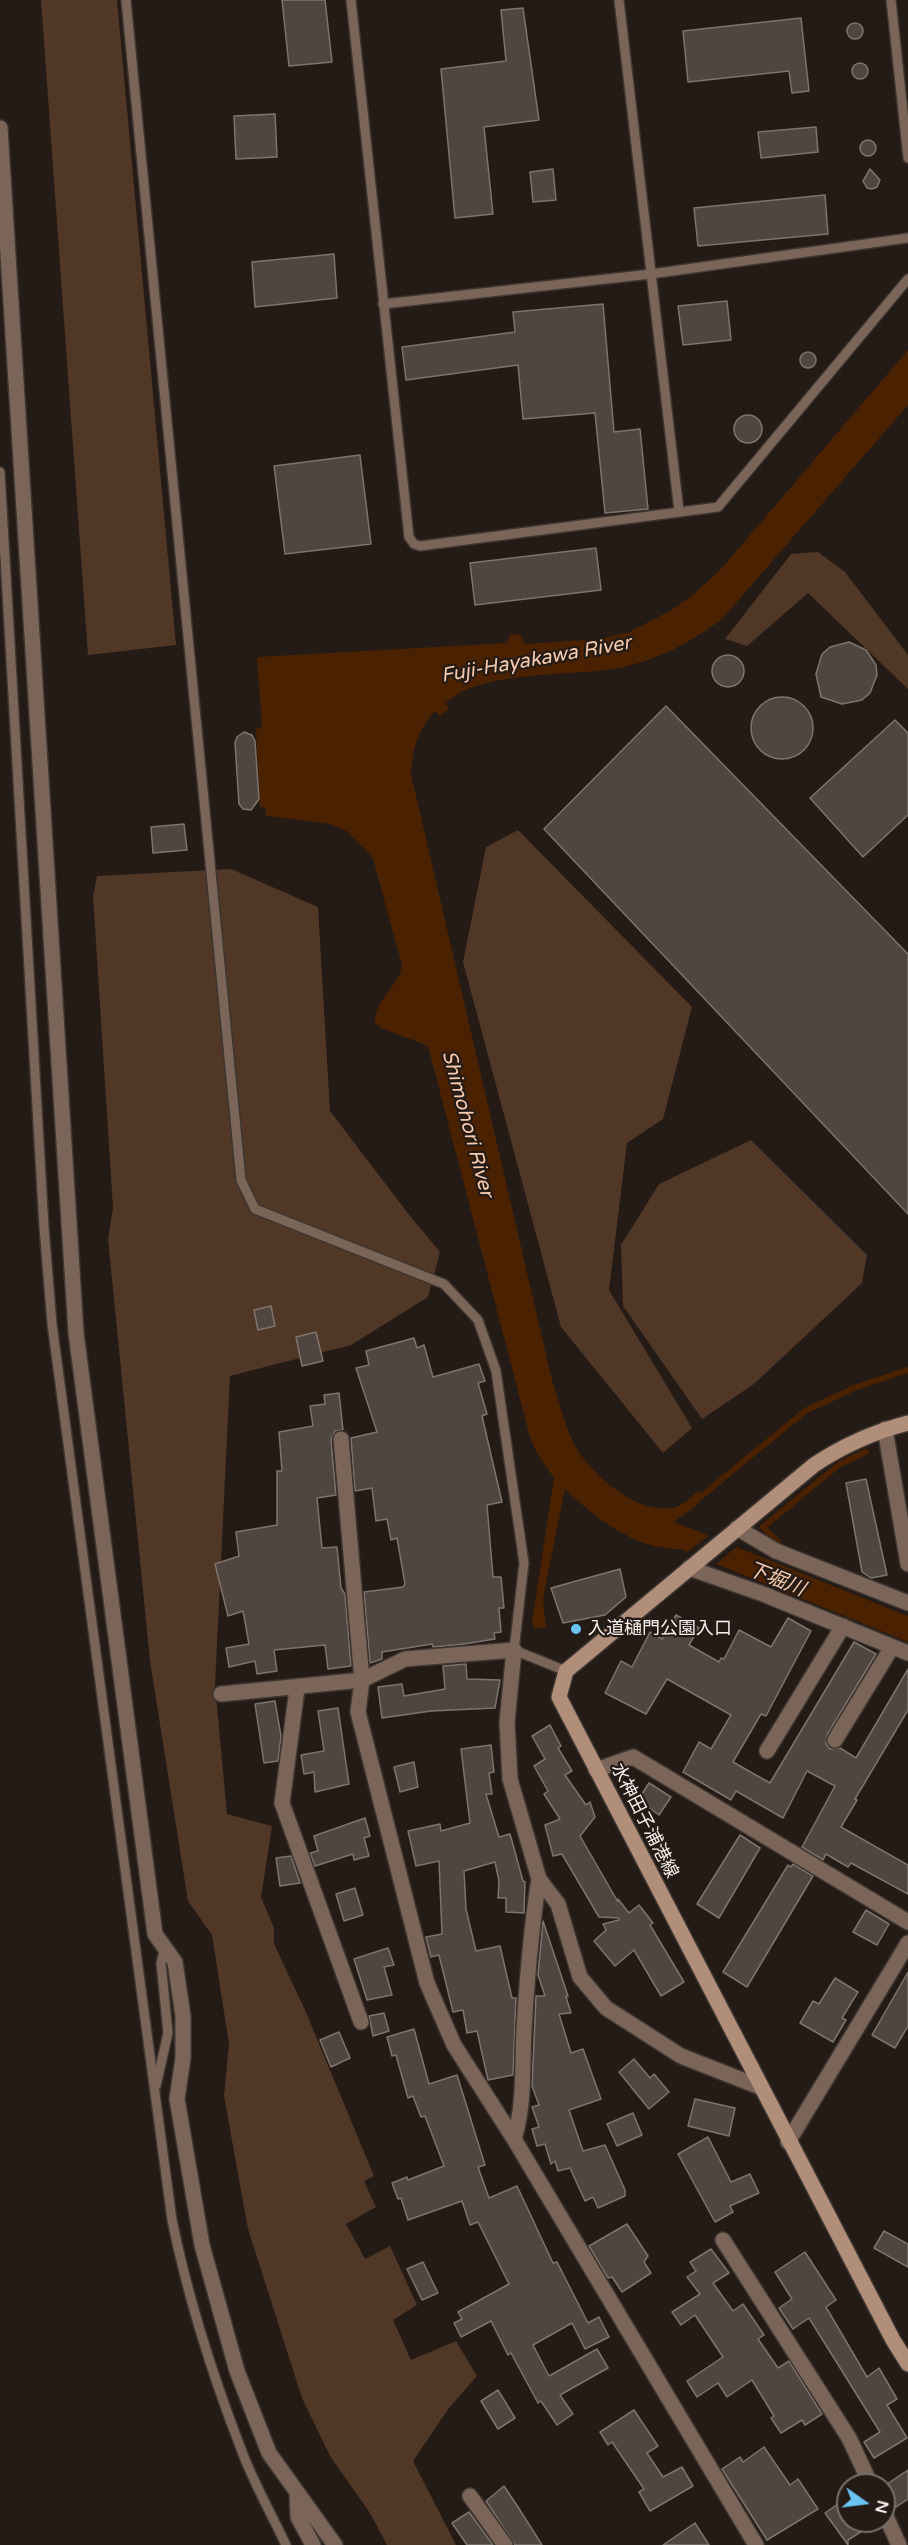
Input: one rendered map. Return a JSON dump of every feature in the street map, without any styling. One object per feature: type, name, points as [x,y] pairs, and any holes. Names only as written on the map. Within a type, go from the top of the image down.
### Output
[{"type":"main road","points":[[566,1671],[814,1465],[843,1446],[885,1429],[908,1423]]},
{"type":"main road","name":"水神田子浦港線","points":[[566,1671],[559,1697],[788,2142],[908,2364]]},
{"type":"street","points":[[0,128],[76,1333],[155,1934],[175,1962],[183,2016],[183,2058],[177,2099],[202,2245],[237,2371],[269,2453],[335,2545]]},
{"type":"street","points":[[885,1429],[908,1564]]},
{"type":"street","points":[[341,1439],[362,1680],[358,1712],[427,1983],[454,2045],[514,2139],[756,2545]]},
{"type":"street","points":[[732,1533],[908,1603]]},
{"type":"street","points":[[692,1565],[908,1653]]},
{"type":"street","points":[[767,1751],[843,1626]]},
{"type":"street","points":[[836,1740],[892,1647]]},
{"type":"street","points":[[220,1694],[297,1689],[362,1680],[405,1659],[514,1650],[507,1722],[510,1779],[539,1879],[558,1904],[580,1977],[606,2008],[681,2056],[760,2087]]},
{"type":"street","points":[[297,1689],[282,1803],[361,2022]]},
{"type":"street","points":[[596,1770],[633,1757],[908,1922]]},
{"type":"street","points":[[514,2139],[521,2115],[529,1970],[539,1879]]},
{"type":"street","points":[[788,2142],[908,1943]]},
{"type":"street","points":[[723,2240],[849,2438],[865,2473]]},
{"type":"street","points":[[297,2492],[298,2517],[313,2545]]},
{"type":"street","points":[[470,2496],[505,2545]]},
{"type":"lane","points":[[126,0],[241,1180],[255,1209],[444,1284],[478,1320],[496,1371],[524,1563],[514,1650],[566,1671]]},
{"type":"lane","points":[[351,0],[409,537],[414,544],[420,546],[718,507],[908,279]]},
{"type":"lane","points":[[619,0],[679,511]]},
{"type":"lane","points":[[891,0],[908,158]]},
{"type":"lane","points":[[383,304],[651,274],[908,238]]},
{"type":"lane","points":[[0,472],[44,1227],[52,1324],[172,2220],[186,2286],[241,2451],[285,2545]]},
{"type":"lane","points":[[155,2091],[168,2033],[161,1963],[165,1947]]},
{"type":"shaded area","points":[[41,0],[117,0],[176,645],[88,655]]},
{"type":"shaded area","points":[[818,552],[845,572],[908,655],[908,689],[808,593],[747,646],[725,639],[791,554]]},
{"type":"shaded area","points":[[518,830],[692,1007],[663,1119],[627,1143],[609,1290],[692,1428],[663,1453],[561,1327],[463,962],[486,847]]},
{"type":"shaded area","points":[[231,869],[318,907],[330,1111],[440,1252],[428,1297],[351,1345],[230,1376],[215,1685],[227,1814],[272,1826],[261,1897],[274,1928],[274,1944],[305,2010],[374,2176],[364,2181],[376,2207],[346,2224],[365,2259],[390,2246],[417,2305],[393,2320],[411,2360],[456,2341],[477,2376],[449,2408],[413,2461],[456,2545],[387,2545],[370,2513],[330,2456],[302,2398],[248,2229],[224,2096],[229,2044],[212,1935],[188,1901],[150,1661],[108,1239],[113,1208],[93,896],[97,876]]},
{"type":"shaded area","points":[[751,1140],[867,1255],[862,1283],[754,1384],[702,1419],[623,1306],[621,1245],[659,1184]]},
{"type":"water","points":[[908,350],[908,405],[722,619],[677,647],[641,663],[608,670],[507,679],[483,684],[462,692],[446,703],[449,709],[440,716],[435,711],[424,725],[415,748],[411,774],[552,1380],[573,1442],[580,1454],[602,1478],[629,1498],[644,1505],[673,1508],[700,1490],[696,1506],[674,1522],[908,1616],[908,1642],[680,1549],[664,1548],[632,1538],[589,1511],[565,1489],[543,1599],[546,1627],[534,1629],[532,1622],[554,1478],[537,1454],[530,1437],[428,1046],[381,1028],[375,1023],[378,1007],[400,973],[402,965],[373,859],[346,831],[330,824],[266,816],[265,807],[260,807],[256,729],[262,728],[257,657],[507,643],[510,635],[520,634],[525,644],[600,639],[629,632],[670,611],[694,594],[721,569]]},
{"type":"pier","points":[[711,1534],[739,1545],[714,1566],[685,1554]]},
{"type":"building","points":[[282,0],[325,0],[332,62],[289,66]]},
{"type":"building","points":[[523,8],[539,120],[484,127],[493,214],[455,218],[441,69],[506,61],[501,10]]},
{"type":"building","points":[[801,18],[809,91],[792,93],[789,71],[688,82],[683,31]]},
{"type":"building","points":[[852,23],[858,23],[863,31],[861,37],[852,39],[847,34],[847,28]]},
{"type":"building","points":[[857,63],[863,63],[868,71],[866,77],[857,79],[852,74],[852,68]]},
{"type":"building","points":[[275,114],[277,157],[236,159],[234,116]]},
{"type":"building","points":[[816,127],[818,152],[761,158],[758,132]]},
{"type":"building","points":[[865,140],[871,140],[876,148],[874,154],[865,156],[860,151],[860,145]]},
{"type":"building","points":[[553,169],[556,200],[533,202],[530,172]]},
{"type":"building","points":[[870,169],[880,180],[877,187],[872,189],[867,188],[863,181]]},
{"type":"building","points":[[825,195],[828,234],[698,246],[694,208]]},
{"type":"building","points":[[334,254],[337,298],[255,307],[252,262]]},
{"type":"building","points":[[727,301],[731,340],[683,345],[678,306]]},
{"type":"building","points":[[603,304],[614,432],[640,429],[648,509],[605,513],[595,413],[523,419],[518,365],[406,380],[402,347],[515,332],[513,312]]},
{"type":"building","points":[[805,352],[811,352],[816,360],[814,366],[805,368],[800,363],[800,357]]},
{"type":"building","points":[[748,415],[758,419],[762,429],[758,439],[748,443],[738,439],[734,429],[738,419]]},
{"type":"building","points":[[360,455],[371,544],[285,554],[274,466]]},
{"type":"building","points":[[596,548],[601,590],[475,605],[470,563]]},
{"type":"building","points":[[849,642],[866,650],[876,665],[877,675],[870,693],[862,700],[842,704],[821,697],[816,674],[822,654],[830,647]]},
{"type":"building","points":[[728,655],[740,659],[744,671],[740,683],[728,687],[716,683],[712,671],[716,659]]},
{"type":"building","points":[[782,697],[799,702],[804,706],[808,711],[813,728],[808,745],[804,750],[799,754],[782,759],[765,754],[760,750],[756,745],[751,728],[756,711],[760,706],[765,702]]},
{"type":"building","points":[[666,706],[908,954],[908,1214],[544,829]]},
{"type":"building","points":[[895,720],[908,733],[908,815],[863,857],[810,798]]},
{"type":"building","points":[[244,732],[252,735],[255,741],[259,799],[251,810],[243,809],[239,804],[235,743],[237,737]]},
{"type":"building","points":[[184,824],[187,850],[153,853],[151,827]]},
{"type":"building","points":[[271,1306],[275,1326],[258,1330],[254,1310]]},
{"type":"building","points":[[316,1332],[323,1361],[302,1366],[296,1337]]},
{"type":"building","points":[[414,1338],[417,1348],[424,1345],[433,1377],[479,1364],[485,1381],[478,1383],[487,1414],[482,1416],[502,1502],[487,1505],[493,1577],[501,1577],[504,1608],[499,1608],[501,1632],[494,1633],[495,1639],[433,1647],[432,1644],[382,1652],[382,1659],[370,1663],[364,1592],[403,1587],[405,1584],[397,1538],[391,1540],[387,1519],[376,1521],[372,1488],[355,1491],[351,1438],[377,1432],[356,1368],[369,1365],[366,1351]]},
{"type":"building","points":[[339,1393],[343,1430],[335,1431],[331,1440],[336,1495],[317,1498],[322,1548],[337,1547],[341,1588],[345,1594],[351,1666],[328,1669],[325,1645],[274,1650],[277,1671],[257,1674],[255,1661],[229,1667],[226,1648],[249,1644],[243,1611],[228,1616],[215,1564],[239,1556],[236,1532],[277,1525],[277,1471],[282,1471],[279,1432],[313,1426],[310,1406],[325,1404],[324,1395]]},
{"type":"building","points":[[866,1479],[887,1575],[871,1578],[862,1572],[846,1483]]},
{"type":"building","points":[[620,1569],[626,1597],[605,1615],[563,1623],[551,1588]]},
{"type":"building","points":[[676,1615],[699,1628],[689,1645],[719,1662],[721,1658],[724,1659],[739,1630],[771,1647],[788,1618],[811,1631],[766,1716],[761,1714],[733,1762],[770,1783],[854,1642],[876,1654],[827,1735],[826,1744],[830,1749],[840,1748],[856,1758],[908,1669],[908,1710],[841,1827],[908,1865],[908,1894],[851,1863],[848,1867],[826,1854],[823,1860],[802,1847],[835,1786],[807,1771],[783,1818],[736,1791],[731,1800],[683,1772],[699,1742],[711,1749],[731,1715],[667,1679],[646,1714],[605,1693],[621,1661],[632,1667],[650,1632],[662,1639]]},
{"type":"building","points":[[466,1664],[467,1679],[500,1680],[495,1708],[431,1711],[382,1718],[378,1687],[402,1684],[404,1696],[445,1689],[443,1666]]},
{"type":"building","points":[[275,1701],[281,1736],[278,1761],[264,1763],[255,1704]]},
{"type":"building","points":[[338,1708],[349,1784],[315,1792],[314,1772],[304,1774],[301,1755],[324,1751],[318,1711]]},
{"type":"building","points":[[550,1725],[561,1746],[558,1748],[572,1771],[565,1775],[586,1805],[590,1802],[595,1817],[580,1836],[618,1902],[618,1899],[629,1913],[639,1905],[653,1923],[650,1925],[684,1982],[661,1996],[634,1950],[615,1966],[594,1941],[606,1930],[603,1924],[619,1920],[619,1918],[599,1917],[562,1854],[553,1856],[545,1825],[560,1819],[544,1794],[548,1791],[534,1766],[545,1759],[532,1736]]},
{"type":"building","points":[[491,1745],[494,1772],[489,1773],[492,1794],[486,1794],[499,1837],[510,1834],[525,1882],[524,1913],[506,1912],[506,1898],[498,1898],[499,1881],[495,1862],[464,1871],[466,1909],[476,1951],[500,1946],[512,1998],[516,1998],[513,2075],[488,2080],[477,2031],[467,2033],[463,2010],[453,2012],[439,1955],[431,1957],[426,1937],[442,1934],[439,1861],[416,1866],[408,1831],[440,1824],[441,1831],[470,1823],[461,1749]]},
{"type":"building","points":[[414,1762],[418,1787],[400,1792],[394,1767]]},
{"type":"building","points":[[649,1783],[671,1797],[659,1815],[638,1800]]},
{"type":"building","points":[[365,1818],[370,1836],[364,1838],[369,1856],[354,1860],[353,1854],[315,1866],[310,1853],[318,1851],[314,1836]]},
{"type":"building","points":[[740,1835],[760,1848],[719,1918],[697,1904]]},
{"type":"building","points":[[291,1856],[300,1883],[280,1886],[276,1858]]},
{"type":"building","points":[[793,1864],[813,1876],[747,1987],[723,1972],[788,1865],[791,1867]]},
{"type":"building","points":[[355,1888],[363,1915],[344,1921],[336,1894]]},
{"type":"building","points":[[866,1910],[889,1924],[877,1945],[853,1932]]},
{"type":"building","points":[[543,1921],[568,1996],[566,1997],[571,2013],[559,2014],[571,2053],[583,2049],[601,2099],[569,2110],[583,2151],[605,2145],[625,2190],[625,2196],[598,2208],[593,2197],[585,2201],[570,2168],[558,2171],[555,2161],[551,2164],[545,2144],[537,2146],[532,2129],[539,2127],[532,2107],[539,2105],[532,2086],[536,1996],[545,1996],[538,1975]]},
{"type":"building","points":[[388,1948],[394,1965],[384,1967],[392,1995],[367,2000],[354,1959]]},
{"type":"building","points":[[908,1972],[908,2026],[895,2048],[872,2035]]},
{"type":"building","points":[[835,1978],[858,1992],[842,2018],[846,2020],[833,2042],[800,2023],[813,2001],[819,2004]]},
{"type":"building","points":[[384,2013],[389,2031],[373,2036],[369,2016]]},
{"type":"building","points":[[414,2029],[429,2084],[457,2075],[485,2165],[478,2167],[489,2198],[517,2186],[553,2263],[557,2262],[588,2323],[599,2317],[609,2337],[585,2349],[572,2323],[533,2345],[549,2376],[597,2349],[608,2368],[560,2395],[573,2414],[557,2425],[541,2401],[538,2403],[511,2353],[508,2355],[491,2321],[461,2337],[454,2323],[462,2319],[458,2312],[509,2284],[478,2222],[470,2225],[462,2201],[408,2220],[401,2198],[398,2199],[392,2183],[407,2177],[408,2180],[444,2166],[425,2116],[421,2117],[413,2096],[408,2098],[396,2055],[392,2056],[387,2037]]},
{"type":"building","points":[[339,2032],[350,2058],[331,2067],[320,2040]]},
{"type":"building","points":[[634,2059],[650,2078],[654,2074],[669,2092],[649,2109],[619,2072]]},
{"type":"building","points":[[695,2099],[735,2108],[729,2136],[688,2126]]},
{"type":"building","points":[[633,2113],[642,2135],[617,2146],[607,2124]]},
{"type":"building","points":[[708,2137],[731,2182],[750,2174],[759,2193],[730,2206],[733,2212],[715,2222],[678,2154]]},
{"type":"building","points":[[627,2224],[648,2256],[644,2262],[651,2273],[622,2292],[612,2277],[608,2278],[589,2246]]},
{"type":"building","points":[[884,2231],[908,2244],[908,2267],[874,2248]]},
{"type":"building","points":[[711,2249],[729,2273],[713,2283],[733,2311],[743,2304],[764,2335],[758,2339],[778,2368],[789,2361],[822,2414],[805,2425],[802,2420],[781,2433],[771,2418],[774,2416],[752,2380],[727,2397],[718,2383],[697,2397],[687,2381],[723,2357],[695,2315],[681,2325],[672,2312],[700,2294],[687,2277],[696,2271],[690,2262]]},
{"type":"building","points":[[805,2252],[836,2300],[826,2307],[867,2377],[879,2368],[897,2399],[887,2405],[907,2438],[874,2458],[864,2442],[880,2432],[809,2318],[793,2329],[779,2308],[792,2299],[775,2272]]},
{"type":"building","points":[[423,2262],[438,2293],[422,2300],[407,2269]]},
{"type":"building","points":[[498,2390],[515,2418],[498,2429],[481,2401]]},
{"type":"building","points":[[634,2410],[658,2446],[647,2453],[663,2477],[682,2467],[693,2486],[650,2511],[639,2492],[644,2489],[612,2442],[608,2445],[600,2432]]},
{"type":"building","points":[[764,2447],[790,2485],[798,2479],[818,2509],[767,2540],[722,2469],[740,2457],[743,2462]]},
{"type":"building","points":[[908,2470],[908,2499],[896,2507],[896,2478]]},
{"type":"building","points":[[504,2486],[542,2545],[515,2545],[486,2501]]},
{"type":"building","points":[[836,2505],[836,2528],[825,2513]]},
{"type":"building","points":[[469,2512],[493,2545],[467,2545],[452,2523]]},
{"type":"building","points":[[695,2523],[709,2545],[663,2545]]},
{"type":"building","points":[[839,2533],[859,2533],[848,2540],[848,2545]]},
{"type":"waterway","points":[[692,1504],[805,1411],[854,1388],[908,1370]]},
{"type":"waterway","points":[[778,1542],[763,1527],[840,1464],[866,1452]]},
{"type":"place","name":"入道樋門公園入口","points":[[576,1629]]},
{"type":"water label","name":"Fuji-Hayakawa River","points":[[536,660]]},
{"type":"water label","name":"Shimohori River","points":[[467,1124]]},
{"type":"water label","name":"下堀川","points":[[776,1580]]}]
